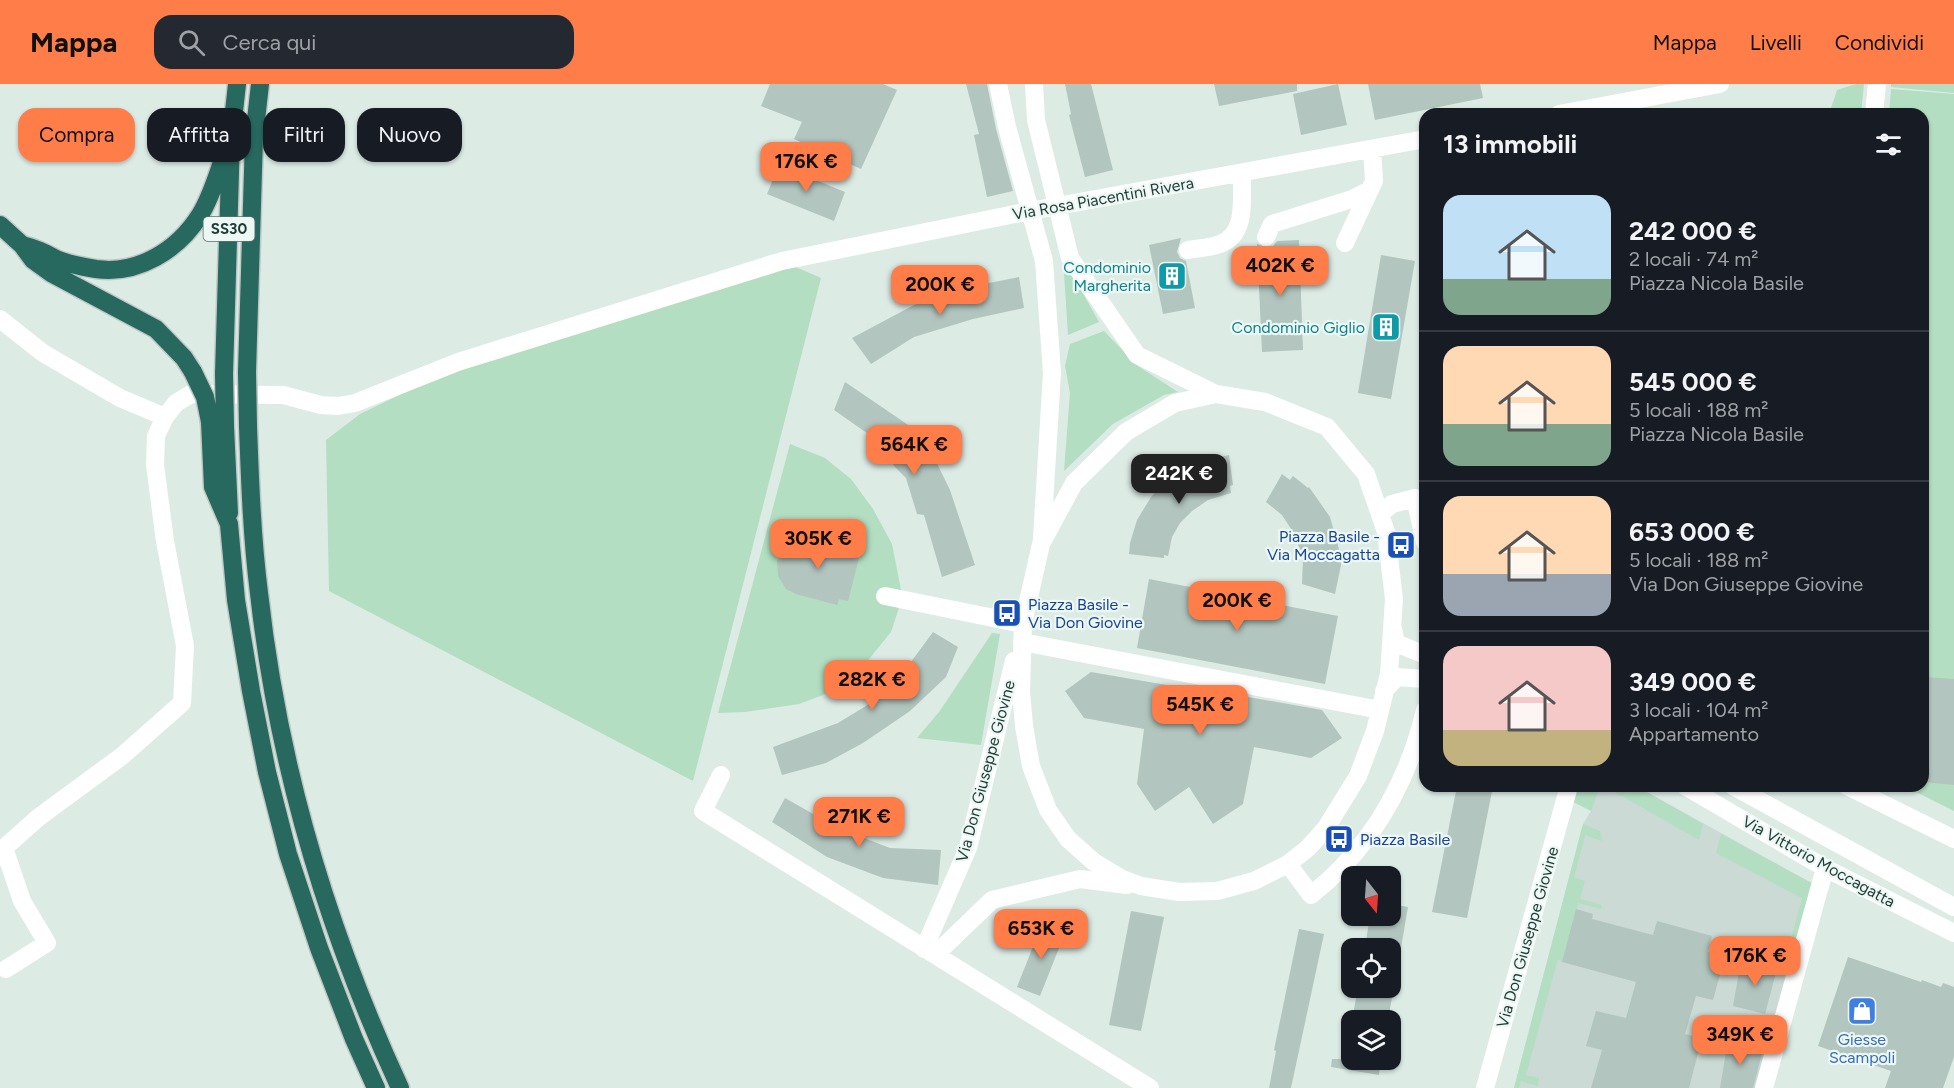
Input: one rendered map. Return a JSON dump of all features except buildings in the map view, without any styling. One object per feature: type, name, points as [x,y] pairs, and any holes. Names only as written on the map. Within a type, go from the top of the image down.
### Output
[{"type":"highway","name":"SS30","points":[[234,108],[237,84]]},
{"type":"highway","name":"SS30","points":[[260,84],[254,138],[247,372],[252,518],[259,594],[272,685],[288,766],[306,834],[339,940],[374,1030],[400,1088]]},
{"type":"highway","points":[[22,245],[40,249],[58,260],[97,269],[130,267],[148,262],[184,235],[201,214],[222,162]]},
{"type":"highway","name":"SS30","points":[[230,162],[224,374],[217,424],[236,600],[267,772],[288,854],[319,948],[350,1029],[376,1088]]},
{"type":"highway","points":[[0,225],[22,245],[33,260],[51,273],[156,329],[184,358],[193,372],[217,424]]},
{"type":"street","points":[[998,84],[1044,261],[1052,373],[1041,544],[1022,633],[1021,691],[1025,735],[1031,766],[1048,810],[1068,839],[1081,852],[1115,875],[1141,886]]},
{"type":"street","points":[[930,952],[992,900],[1080,879],[1179,892],[1217,891],[1254,881],[1288,864],[1318,838],[1340,808],[1363,764],[1389,674],[1395,599],[1386,532],[1366,474],[1327,427],[1265,402],[1216,394],[1137,355],[1070,258],[1036,120],[1034,84]]},
{"type":"street","points":[[1594,108],[1720,84]]},
{"type":"street","points":[[1875,108],[1877,84]]},
{"type":"street","name":"Via Rosa Piacentini Rivera","points":[[165,417],[176,403],[191,394],[283,395],[321,405],[338,406],[355,403],[458,362],[782,261],[1030,211],[1419,140]]},
{"type":"street","points":[[1345,243],[1374,181],[1372,149]]},
{"type":"street","points":[[1188,250],[1221,244],[1233,236],[1241,224],[1242,173]]},
{"type":"street","points":[[1266,237],[1272,224],[1352,199],[1370,190]]},
{"type":"street","points":[[0,319],[52,359],[120,398],[165,417],[156,436],[155,465],[165,541],[185,646],[182,703],[122,756],[39,817],[4,848],[22,902],[47,943],[6,969]]},
{"type":"street","points":[[1041,544],[1074,483],[1126,432],[1175,403],[1216,394]]},
{"type":"street","points":[[1380,514],[1392,504],[1415,498],[1419,516]]},
{"type":"street","points":[[885,596],[1022,633],[1382,701]]},
{"type":"street","points":[[1392,625],[1396,643],[1419,653]]},
{"type":"street","name":"Via Don Giuseppe Giovine","points":[[930,952],[968,848],[1022,633]]},
{"type":"street","points":[[1382,701],[1397,677],[1419,679]]},
{"type":"street","points":[[1288,864],[1311,895],[1350,861],[1373,831],[1394,795],[1419,730]]},
{"type":"street","points":[[721,775],[703,811],[1150,1088]]},
{"type":"street","name":"Via Don Giuseppe Giovine","points":[[1487,1088],[1567,792]]},
{"type":"street","name":"Via Vittorio Moccagatta","points":[[1695,792],[1825,868],[1954,933]]},
{"type":"street","name":"Via Vittorio Moccagatta","points":[[1744,792],[1954,907]]},
{"type":"street","points":[[1859,792],[1954,839]]},
{"type":"street","points":[[1764,1088],[1825,868]]},
{"type":"shaded area","points":[[1581,792],[1647,792],[1828,892],[1771,1088],[1514,1088],[1583,824],[1591,811]]},
{"type":"green space","points":[[1864,84],[1862,108],[1831,108],[1837,90]]},
{"type":"green space","points":[[1891,84],[1954,84],[1954,93],[1891,87]]},
{"type":"green space","points":[[1891,89],[1954,94],[1954,811],[1916,792],[1929,792],[1929,108],[1889,108]]},
{"type":"green space","points":[[1063,258],[1099,322],[1068,335]]},
{"type":"green space","points":[[782,261],[821,278],[693,781],[329,591],[326,440],[360,414],[489,352]]},
{"type":"green space","points":[[1104,331],[1138,366],[1178,392],[1164,395],[1113,424],[1064,471],[1070,393],[1065,366],[1070,344]]},
{"type":"green space","points":[[790,444],[825,458],[851,479],[873,509],[892,544],[902,595],[898,611],[891,632],[865,664],[831,692],[799,704],[745,712],[718,713]]},
{"type":"green space","points":[[992,633],[1000,634],[981,745],[917,738],[939,712]]},
{"type":"green space","points":[[1576,792],[1598,792],[1591,811],[1573,802]]},
{"type":"green space","points":[[1615,792],[1647,792],[1703,824],[1699,840]]},
{"type":"green space","points":[[1583,824],[1600,831],[1602,841],[1585,835],[1574,877],[1585,881],[1580,899],[1602,905],[1601,909],[1578,903],[1562,962],[1558,959],[1526,1075],[1539,1078],[1538,1086],[1521,1081],[1519,1088],[1514,1088]]},
{"type":"green space","points":[[1721,834],[1817,886],[1794,960],[1770,954],[1771,950],[1787,954],[1802,898],[1716,853]]},
{"type":"place","name":"Condominio Margherita","points":[[1172,276]]},
{"type":"place","name":"Condominio Giglio","points":[[1386,327]]},
{"type":"place","name":"Piazza Basile - Via Moccagatta","points":[[1401,545]]},
{"type":"place","name":"Piazza Basile - Via Don Giovine","points":[[1007,613]]},
{"type":"place","name":"Piazza Basile","points":[[1339,839]]},
{"type":"place","name":"Giesse Scampoli","points":[[1862,1011]]}]
